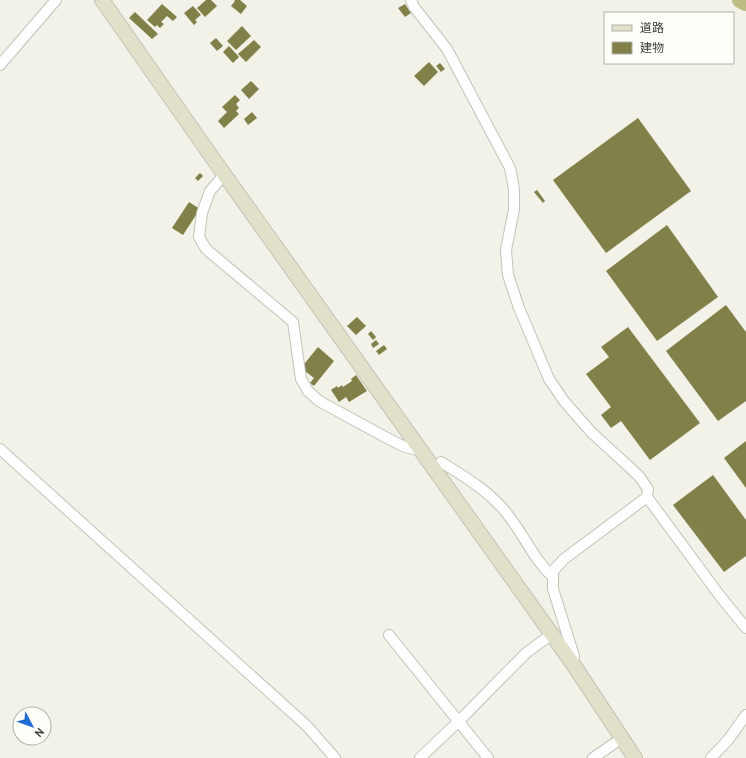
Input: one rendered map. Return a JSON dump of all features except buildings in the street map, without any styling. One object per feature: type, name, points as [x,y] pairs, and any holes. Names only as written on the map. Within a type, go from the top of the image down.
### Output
[{"type":"street","points":[[0,65],[56,0]]},
{"type":"street","points":[[102,0],[419,450],[552,634],[635,758]]},
{"type":"street","points":[[410,0],[447,49],[510,168],[514,189],[514,209],[506,250],[508,275],[519,308],[549,379],[564,401],[591,432],[639,476],[648,489],[647,497],[720,596],[746,628]]},
{"type":"street","points":[[224,175],[210,191],[202,213],[199,237],[206,249],[293,322],[302,379],[308,391],[320,401],[394,442],[405,447],[419,450]]},
{"type":"street","points":[[0,449],[307,726],[335,758]]},
{"type":"street","points":[[441,462],[471,481],[493,498],[509,515],[541,565],[553,577]]},
{"type":"street","points":[[573,664],[574,656],[553,589],[553,571],[564,559],[647,497]]},
{"type":"street","points":[[420,758],[526,653],[552,634]]},
{"type":"street","points":[[389,635],[488,758]]},
{"type":"street","points":[[711,758],[728,740],[746,715]]},
{"type":"street","points":[[593,758],[622,738]]},
{"type":"waterway","points":[[740,0],[746,3]]}]
